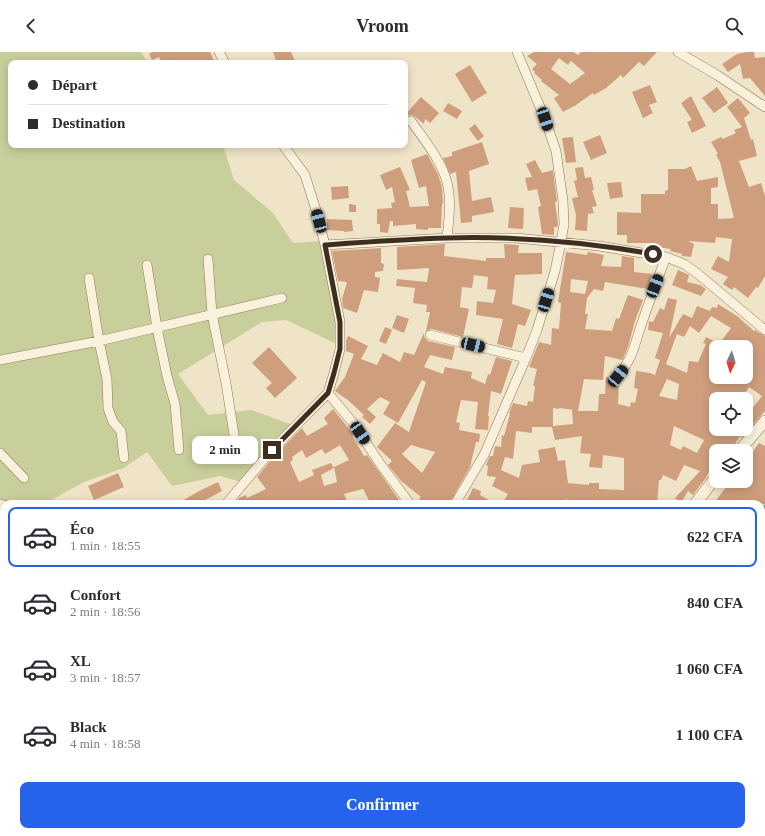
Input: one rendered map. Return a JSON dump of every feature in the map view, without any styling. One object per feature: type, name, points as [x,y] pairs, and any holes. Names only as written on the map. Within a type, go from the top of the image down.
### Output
[{"type":"street","points":[[457,500],[484,455],[537,330],[555,271],[564,224],[564,201],[556,151],[518,52]]},
{"type":"street","points":[[678,52],[717,75],[765,107]]},
{"type":"street","points":[[411,121],[433,153],[446,179],[450,207],[447,238]]},
{"type":"street","points":[[229,500],[272,450],[328,393],[340,349],[340,322],[325,245],[305,175],[286,148]]},
{"type":"street","points":[[325,245],[447,238],[516,238],[600,246],[666,257],[684,264],[698,274],[765,330]]},
{"type":"street","points":[[618,376],[628,362],[636,346],[641,324],[666,257]]},
{"type":"street","points":[[208,259],[212,314],[226,383],[234,441]]},
{"type":"street","points":[[147,265],[157,328],[167,376],[175,404],[179,450]]},
{"type":"street","points":[[89,278],[99,341],[107,379],[108,408],[113,422],[121,431],[124,458]]},
{"type":"street","points":[[0,360],[99,341],[282,298]]},
{"type":"street","points":[[430,335],[526,358]]},
{"type":"street","points":[[328,393],[353,423],[381,465],[407,500]]},
{"type":"street","points":[[745,444],[765,421]]},
{"type":"street","points":[[0,453],[24,478]]},
{"type":"street","points":[[698,500],[709,486]]},
{"type":"green space","points":[[0,52],[141,52],[146,60],[8,60],[8,148],[224,148],[234,180],[273,213],[293,243],[323,241],[337,318],[339,345],[286,320],[262,322],[178,374],[208,415],[251,410],[293,425],[241,482],[220,476],[172,486],[147,452],[124,468],[84,482],[51,500],[0,500]]},
{"type":"building","points":[[152,52],[210,52],[214,60],[160,60],[159,57],[152,60],[149,54]]},
{"type":"building","points":[[273,52],[291,52],[295,60],[276,60]]},
{"type":"building","points":[[534,52],[573,52],[578,55],[581,52],[657,52],[644,66],[639,62],[623,78],[621,75],[606,88],[594,95],[593,93],[563,112],[554,98],[559,95],[541,81],[542,80],[534,73],[535,72],[532,69],[537,64],[527,56]],"holes":[[[559,58],[568,65],[571,61],[585,73],[570,84],[551,69]]]},
{"type":"building","points":[[754,52],[755,58],[765,57],[765,96],[750,78],[743,79],[740,64],[728,72],[722,64],[737,54]]},
{"type":"building","points":[[470,65],[487,93],[472,102],[455,74]]},
{"type":"building","points":[[650,85],[657,102],[649,105],[653,113],[643,118],[632,92]]},
{"type":"building","points":[[717,87],[728,103],[714,113],[702,98]]},
{"type":"building","points":[[691,96],[706,126],[692,133],[687,122],[692,120],[681,103]]},
{"type":"building","points":[[421,97],[439,113],[430,123],[425,119],[424,124],[414,116],[408,116],[408,112]]},
{"type":"building","points":[[738,98],[750,113],[744,118],[751,140],[753,139],[757,156],[739,161],[749,187],[761,183],[765,196],[765,276],[758,288],[756,287],[748,298],[734,287],[732,290],[723,284],[728,277],[711,269],[718,256],[729,262],[732,239],[716,237],[715,243],[688,241],[694,244],[691,257],[682,256],[682,254],[670,251],[671,249],[650,246],[650,243],[627,243],[627,235],[617,235],[617,212],[641,213],[641,194],[665,194],[665,191],[668,190],[668,169],[685,169],[691,166],[697,181],[718,177],[718,187],[711,188],[711,204],[718,204],[718,219],[734,218],[720,162],[716,155],[718,154],[711,142],[721,137],[723,139],[736,133],[734,130],[742,127],[727,107]]},
{"type":"building","points":[[448,103],[462,111],[457,119],[443,111]]},
{"type":"building","points":[[475,124],[484,136],[478,141],[469,129]]},
{"type":"building","points":[[600,135],[607,153],[591,160],[583,142]]},
{"type":"building","points":[[573,137],[576,162],[566,163],[562,138]]},
{"type":"building","points":[[482,142],[489,164],[469,171],[472,201],[491,197],[494,212],[472,216],[472,222],[461,223],[456,172],[450,174],[443,158],[452,156],[452,152]]},
{"type":"building","points":[[427,154],[438,174],[442,187],[443,203],[441,228],[428,228],[428,230],[416,229],[416,224],[393,226],[393,221],[390,221],[388,233],[380,232],[380,224],[377,224],[377,209],[392,208],[391,203],[395,202],[392,187],[386,190],[380,175],[400,167],[410,190],[406,191],[410,207],[429,206],[426,186],[419,188],[411,160]]},
{"type":"building","points":[[535,160],[542,173],[553,170],[558,224],[557,227],[554,227],[554,235],[542,234],[538,207],[541,206],[537,189],[528,191],[525,178],[532,177],[526,164]]},
{"type":"building","points":[[583,167],[585,178],[591,177],[594,190],[592,190],[597,206],[592,207],[594,213],[588,214],[587,231],[575,230],[576,215],[572,198],[578,197],[574,181],[577,180],[575,168]]},
{"type":"building","points":[[621,182],[623,197],[610,199],[607,183]]},
{"type":"building","points":[[348,186],[349,198],[332,200],[331,187]]},
{"type":"building","points":[[349,204],[356,205],[356,212],[349,212]]},
{"type":"building","points":[[510,207],[524,208],[523,229],[508,228]]},
{"type":"building","points":[[327,219],[352,220],[353,231],[344,232],[327,230]]},
{"type":"building","points":[[445,244],[444,256],[486,261],[486,258],[505,258],[504,244],[519,245],[518,253],[542,253],[542,274],[515,275],[512,304],[531,310],[525,326],[518,324],[512,348],[497,344],[503,319],[476,315],[477,301],[493,303],[496,290],[487,289],[488,277],[474,275],[472,288],[462,287],[460,307],[469,309],[463,337],[431,329],[426,331],[430,312],[426,312],[427,305],[413,303],[415,288],[396,286],[397,279],[427,282],[429,268],[397,270],[397,247]]},
{"type":"building","points":[[381,248],[381,263],[384,264],[383,271],[375,272],[375,277],[380,278],[378,292],[364,290],[357,313],[343,308],[342,299],[347,282],[338,281],[332,251]]},
{"type":"building","points":[[566,252],[587,255],[588,252],[604,255],[601,266],[621,267],[622,256],[634,258],[634,272],[652,274],[648,289],[605,282],[603,291],[594,289],[587,298],[585,314],[588,314],[585,329],[612,331],[616,318],[619,319],[628,295],[643,300],[623,359],[605,356],[603,380],[584,379],[578,411],[598,411],[599,394],[605,394],[606,377],[612,378],[619,382],[618,404],[630,407],[631,402],[635,403],[638,389],[634,388],[636,371],[655,375],[660,360],[655,358],[663,333],[648,330],[649,321],[653,322],[660,308],[664,310],[668,298],[677,300],[669,338],[683,314],[692,318],[697,306],[710,311],[712,307],[717,308],[718,304],[737,316],[754,331],[755,330],[765,336],[765,411],[753,424],[753,408],[762,396],[749,387],[746,392],[709,392],[709,436],[740,436],[735,444],[709,444],[709,472],[693,495],[688,491],[683,500],[677,500],[675,498],[700,471],[684,465],[676,481],[663,475],[661,480],[659,480],[657,500],[504,500],[508,494],[492,486],[496,477],[487,476],[488,466],[486,465],[490,456],[493,456],[495,446],[501,447],[502,435],[504,436],[509,413],[513,403],[527,406],[528,401],[533,402],[535,386],[533,386],[537,369],[529,367],[539,342],[551,345],[552,328],[559,329],[561,303],[558,302]],"holes":[[[571,279],[588,281],[585,294],[570,292]],[[667,379],[679,384],[677,400],[659,396]],[[553,408],[574,410],[572,410],[573,424],[553,426]],[[674,426],[704,440],[697,453],[683,446],[681,450],[670,445]],[[532,427],[552,427],[555,440],[582,436],[580,453],[591,454],[589,467],[602,468],[603,455],[624,458],[624,490],[599,489],[599,483],[589,483],[589,485],[568,483],[565,460],[558,461],[555,447],[538,450],[540,462],[522,465],[519,478],[501,470],[505,457],[513,459],[516,431],[532,433]]]},
{"type":"building","points":[[678,270],[689,275],[687,282],[700,285],[706,289],[701,296],[672,285]]},
{"type":"building","points":[[397,315],[409,319],[404,333],[392,328]]},
{"type":"building","points":[[385,327],[392,330],[386,344],[379,341]]},
{"type":"building","points":[[424,333],[424,337],[428,341],[455,347],[452,360],[430,355],[424,367],[443,374],[445,367],[472,372],[471,378],[485,384],[488,374],[490,375],[496,357],[512,361],[501,394],[491,391],[488,430],[475,429],[478,402],[461,400],[456,422],[460,423],[459,430],[480,434],[479,442],[476,442],[470,467],[451,500],[420,500],[419,499],[421,497],[401,481],[388,465],[392,461],[377,447],[395,423],[409,432],[426,382],[422,380],[398,423],[383,414],[390,402],[380,397],[367,409],[376,417],[370,424],[362,417],[364,415],[349,401],[335,391],[345,377],[354,354],[346,351],[346,341],[348,336],[368,346],[361,359],[377,365],[383,353],[400,362],[404,352],[414,355]],"holes":[[[411,445],[435,452],[422,473],[402,454]]]},
{"type":"building","points":[[269,347],[297,378],[275,398],[266,388],[272,383],[252,363]]},
{"type":"building","points":[[333,409],[354,435],[352,436],[364,456],[367,455],[399,500],[369,500],[363,489],[344,494],[346,500],[237,500],[246,495],[247,498],[266,489],[257,477],[276,454],[302,428],[307,436],[328,424],[324,418]],"holes":[[[340,445],[349,460],[334,467],[337,482],[324,486],[321,475],[334,468],[331,463],[312,470],[314,475],[299,482],[290,462],[293,460],[292,457],[302,450],[306,458],[322,449],[325,454]]]},
{"type":"building","points":[[759,443],[765,446],[765,500],[716,500],[726,488],[753,488],[753,451]]},
{"type":"building","points":[[118,473],[124,487],[94,500],[88,486]]},
{"type":"building","points":[[218,482],[222,491],[205,500],[184,500]]},
{"type":"building","points":[[473,488],[481,491],[480,495],[489,500],[467,500]]},
{"type":"route","points":[[272,450],[328,393],[334,373],[340,349],[340,322],[325,245],[447,238],[516,238],[600,246],[653,254]]}]
